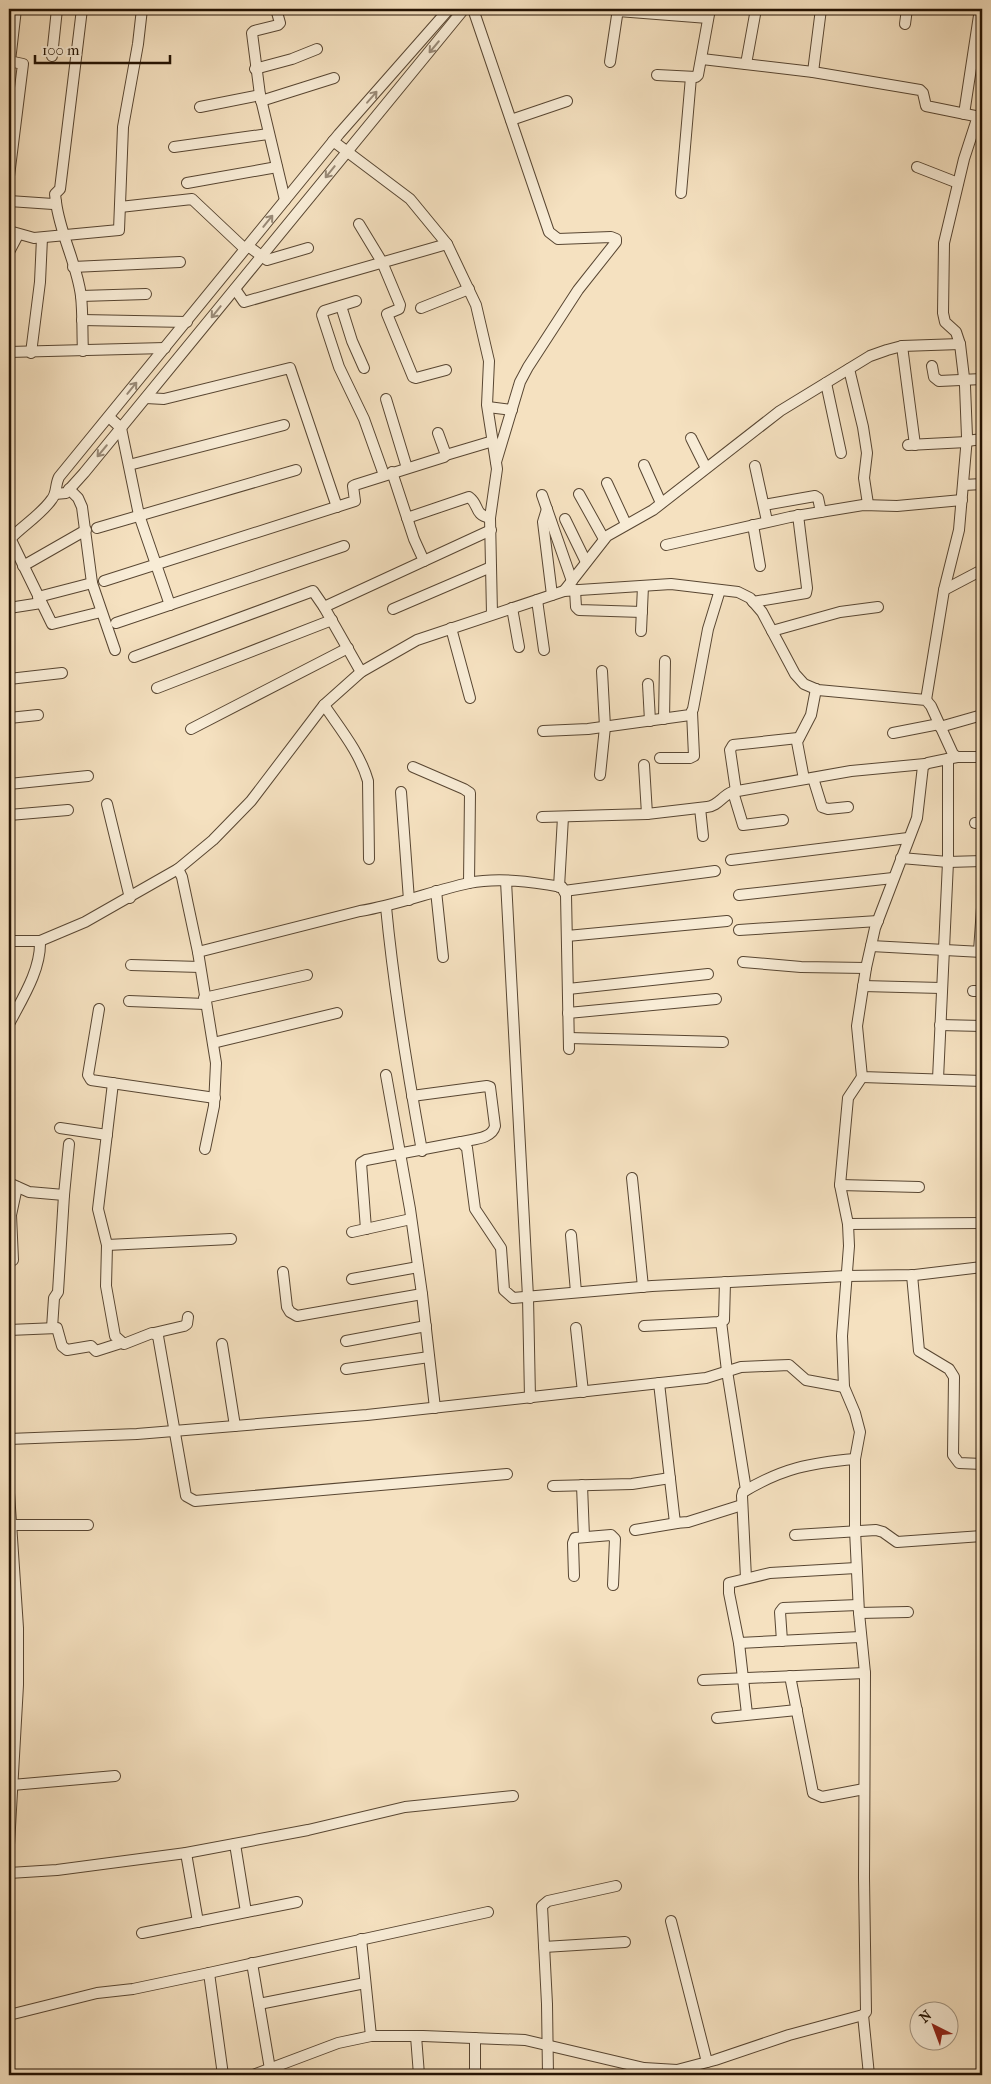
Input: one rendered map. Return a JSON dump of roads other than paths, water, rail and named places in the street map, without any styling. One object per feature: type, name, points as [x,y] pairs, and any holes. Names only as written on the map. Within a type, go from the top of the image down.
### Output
[{"type":"street","points":[[9,176],[23,64],[10,61],[16,9]]},
{"type":"street","points":[[52,56],[57,9]]},
{"type":"street","points":[[82,9],[60,189],[56,193],[56,202],[81,296],[83,351]]},
{"type":"street","points":[[9,252],[14,232],[29,238],[42,238],[118,231],[123,127],[138,44],[142,9]]},
{"type":"street","points":[[276,9],[280,23],[254,31],[252,34],[260,98],[285,200]]},
{"type":"street","points":[[100,612],[52,624],[9,539],[47,506],[55,494],[55,485],[59,477],[333,141],[449,9]]},
{"type":"street","points":[[55,494],[64,494],[81,476],[464,9]]},
{"type":"street","points":[[473,9],[546,224],[552,236],[558,239],[611,236],[616,238],[616,242],[578,290],[534,356],[520,382],[496,462]]},
{"type":"street","points":[[746,64],[756,9]]},
{"type":"street","points":[[813,72],[821,9]]},
{"type":"street","points":[[905,24],[907,9]]},
{"type":"street","points":[[964,114],[981,9]]},
{"type":"street","points":[[610,62],[618,10],[709,14],[700,73],[696,77],[657,75]]},
{"type":"street","points":[[255,69],[287,61],[317,50]]},
{"type":"street","points":[[702,59],[813,72],[920,90],[923,93],[926,106],[981,117],[975,127],[958,183],[944,243],[943,314],[945,322],[956,332],[960,344],[965,380],[967,441],[960,530],[944,590],[926,700]]},
{"type":"street","points":[[681,193],[691,77]]},
{"type":"street","points":[[200,108],[260,98],[334,78]]},
{"type":"street","points":[[511,120],[567,101]]},
{"type":"street","points":[[174,147],[268,134]]},
{"type":"street","points":[[333,141],[410,199],[446,244],[476,305],[488,362],[488,406],[497,469],[490,518],[492,614]]},
{"type":"street","points":[[187,183],[277,167]]},
{"type":"street","points":[[917,167],[958,183]]},
{"type":"street","points":[[120,207],[192,199],[247,248],[269,260],[308,248]]},
{"type":"street","points":[[9,201],[53,204],[56,202]]},
{"type":"street","points":[[359,224],[382,262],[400,306],[399,309],[387,314],[413,376],[416,378],[446,370]]},
{"type":"street","points":[[31,353],[40,282],[42,238]]},
{"type":"street","points":[[235,289],[244,302],[446,244]]},
{"type":"street","points":[[73,267],[180,262]]},
{"type":"street","points":[[421,308],[469,289]]},
{"type":"street","points":[[81,296],[146,294]]},
{"type":"street","points":[[356,301],[324,310],[322,315],[338,367],[388,473],[424,561]]},
{"type":"street","points":[[341,306],[352,341],[364,368]]},
{"type":"street","points":[[82,320],[186,322]]},
{"type":"street","points":[[573,586],[586,562],[604,539],[661,503],[774,416],[826,383],[870,356],[902,346],[960,344]]},
{"type":"street","points":[[902,346],[911,445],[982,439]]},
{"type":"street","points":[[9,352],[31,353],[165,348]]},
{"type":"street","points":[[932,366],[935,380],[982,379]]},
{"type":"street","points":[[146,398],[164,398],[290,368],[337,507]]},
{"type":"street","points":[[850,369],[867,453],[864,478],[868,504]]},
{"type":"street","points":[[826,383],[841,454]]},
{"type":"street","points":[[386,399],[407,468]]},
{"type":"street","points":[[488,406],[512,410]]},
{"type":"street","points":[[109,417],[121,428],[139,515],[170,605]]},
{"type":"street","points":[[129,465],[284,425]]},
{"type":"street","points":[[438,433],[446,455]]},
{"type":"street","points":[[691,438],[706,468]]},
{"type":"street","points":[[104,581],[337,507],[356,500],[353,485],[493,441]]},
{"type":"street","points":[[644,466],[661,503]]},
{"type":"street","points":[[755,466],[768,522]]},
{"type":"street","points":[[97,528],[296,470]]},
{"type":"street","points":[[607,483],[626,524]]},
{"type":"street","points":[[964,486],[982,484]]},
{"type":"street","points":[[70,488],[80,502],[86,530],[92,583],[100,612],[115,650]]},
{"type":"street","points":[[579,494],[604,539]]},
{"type":"street","points":[[542,495],[573,586],[576,607],[581,611],[642,612]]},
{"type":"street","points":[[764,505],[815,496],[818,498],[821,512]]},
{"type":"street","points":[[407,518],[470,497],[478,512],[490,518]]},
{"type":"street","points":[[666,545],[798,515],[868,504],[897,506],[962,500]]},
{"type":"street","points":[[547,509],[543,522],[552,595]]},
{"type":"street","points":[[753,602],[806,593],[807,588],[798,515]]},
{"type":"street","points":[[565,519],[586,562]]},
{"type":"street","points":[[753,525],[760,566]]},
{"type":"street","points":[[23,566],[86,530]]},
{"type":"street","points":[[324,607],[491,530]]},
{"type":"street","points":[[116,623],[344,546]]},
{"type":"street","points":[[393,609],[491,567]]},
{"type":"street","points":[[944,590],[982,570]]},
{"type":"street","points":[[9,608],[92,583]]},
{"type":"street","points":[[9,941],[40,941],[84,922],[130,898],[178,869],[213,840],[266,783],[324,706],[361,672],[416,640],[564,591],[573,586],[672,584],[738,592],[753,602],[762,612],[795,674],[804,684],[816,689],[926,700],[931,706],[951,750],[953,758],[942,950],[938,1079]]},
{"type":"street","points":[[641,631],[643,586]]},
{"type":"street","points":[[660,758],[690,758],[694,756],[692,712],[710,625],[720,590]]},
{"type":"street","points":[[134,657],[311,592],[316,593],[361,672]]},
{"type":"street","points":[[537,600],[544,650]]},
{"type":"street","points":[[772,632],[840,612],[878,607]]},
{"type":"street","points":[[512,608],[519,647]]},
{"type":"street","points":[[157,688],[332,620]]},
{"type":"street","points":[[451,628],[470,698]]},
{"type":"street","points":[[191,729],[348,648]]},
{"type":"street","points":[[664,719],[665,661]]},
{"type":"street","points":[[600,774],[605,727],[602,671]]},
{"type":"street","points":[[9,679],[62,673]]},
{"type":"street","points":[[648,684],[650,721]]},
{"type":"street","points":[[816,689],[809,718],[798,738],[797,746],[822,807],[828,809],[848,807]]},
{"type":"street","points":[[324,706],[363,766],[368,782],[369,859]]},
{"type":"street","points":[[543,731],[605,727],[688,716],[692,712]]},
{"type":"street","points":[[893,733],[982,715]]},
{"type":"street","points":[[9,718],[38,716]]},
{"type":"street","points":[[783,820],[743,825],[735,791],[730,750],[733,746],[798,738]]},
{"type":"street","points":[[542,817],[647,814],[713,807],[725,796],[735,791],[848,772],[925,764],[953,758],[982,757]]},
{"type":"street","points":[[869,2075],[863,2015],[866,2012],[867,2004],[864,1790],[865,1673],[858,1609],[855,1530],[855,1459],[860,1432],[855,1413],[844,1387],[842,1336],[849,1246],[848,1224],[840,1186],[848,1098],[862,1077],[858,1026],[866,968],[878,921],[917,818],[923,766],[925,764]]},
{"type":"street","points":[[644,765],[647,814]]},
{"type":"street","points":[[413,767],[464,788],[470,793],[469,883]]},
{"type":"street","points":[[9,784],[88,776]]},
{"type":"street","points":[[401,792],[409,900]]},
{"type":"street","points":[[107,804],[130,898]]},
{"type":"street","points":[[700,808],[702,836]]},
{"type":"street","points":[[9,815],[68,810]]},
{"type":"street","points":[[563,816],[562,889],[566,936],[569,1043],[723,1042]]},
{"type":"street","points":[[731,860],[908,838]]},
{"type":"street","points":[[901,858],[948,862],[982,861]]},
{"type":"street","points":[[178,869],[182,877],[198,952],[216,1063],[215,1098],[205,1149]]},
{"type":"street","points":[[198,952],[360,911],[386,907],[469,883],[506,881],[562,889],[715,871]]},
{"type":"street","points":[[739,895],[893,878]]},
{"type":"street","points":[[506,881],[528,1297],[530,1398]]},
{"type":"street","points":[[436,891],[443,957]]},
{"type":"street","points":[[386,907],[393,980],[422,1151]]},
{"type":"street","points":[[871,946],[981,952],[982,908]]},
{"type":"street","points":[[566,936],[727,921]]},
{"type":"street","points":[[740,930],[878,921]]},
{"type":"street","points":[[9,1024],[36,968],[40,941]]},
{"type":"street","points":[[743,962],[801,967],[866,968]]},
{"type":"street","points":[[131,965],[200,967]]},
{"type":"street","points":[[568,989],[708,974]]},
{"type":"street","points":[[129,1001],[205,1001],[307,975]]},
{"type":"street","points":[[863,986],[941,988]]},
{"type":"street","points":[[568,1013],[716,999]]},
{"type":"street","points":[[99,1009],[88,1075],[91,1080],[215,1098]]},
{"type":"street","points":[[213,1043],[337,1013]]},
{"type":"street","points":[[940,1025],[982,1026]]},
{"type":"street","points":[[386,1075],[411,1218],[435,1408]]},
{"type":"street","points":[[862,1077],[982,1081]]},
{"type":"street","points":[[113,1083],[98,1209],[107,1245],[107,1294],[115,1336],[124,1344],[154,1333],[184,1326],[187,1324],[188,1317]]},
{"type":"street","points":[[366,1229],[361,1163],[366,1160],[462,1142],[488,1135],[494,1130],[490,1087],[412,1096]]},
{"type":"street","points":[[60,1128],[107,1135]]},
{"type":"street","points":[[462,1142],[467,1148],[476,1212],[502,1248],[504,1290],[513,1298],[643,1287],[846,1276],[912,1275],[982,1268]]},
{"type":"street","points":[[52,1328],[54,1298],[58,1292],[64,1195],[70,1144]]},
{"type":"street","points":[[632,1178],[643,1287]]},
{"type":"street","points":[[13,1260],[11,1184],[29,1192],[64,1195]]},
{"type":"street","points":[[840,1186],[919,1187]]},
{"type":"street","points":[[352,1232],[411,1218]]},
{"type":"street","points":[[848,1224],[982,1223]]},
{"type":"street","points":[[571,1234],[576,1292]]},
{"type":"street","points":[[107,1245],[231,1239]]},
{"type":"street","points":[[352,1279],[418,1267]]},
{"type":"street","points":[[283,1272],[287,1307],[290,1312],[297,1316],[422,1294]]},
{"type":"street","points":[[912,1275],[919,1350],[949,1369],[954,1377],[952,1455],[959,1463],[982,1464]]},
{"type":"street","points":[[644,1326],[721,1321],[725,1318],[726,1282]]},
{"type":"street","points":[[721,1321],[746,1490]]},
{"type":"street","points":[[346,1341],[426,1326]]},
{"type":"street","points":[[576,1328],[583,1392]]},
{"type":"street","points":[[9,1330],[58,1329],[62,1346],[68,1350],[91,1346],[96,1351],[121,1342]]},
{"type":"street","points":[[154,1333],[158,1336],[159,1340],[186,1496],[195,1501],[506,1474]]},
{"type":"street","points":[[222,1344],[235,1426]]},
{"type":"street","points":[[346,1369],[429,1357]]},
{"type":"street","points":[[9,1439],[175,1431],[435,1408],[706,1378],[747,1366],[789,1365],[806,1380],[844,1387]]},
{"type":"street","points":[[660,1383],[674,1521],[676,1523]]},
{"type":"street","points":[[746,1578],[742,1496],[746,1490],[793,1468],[815,1463],[855,1459]]},
{"type":"street","points":[[553,1486],[632,1484],[670,1478]]},
{"type":"street","points":[[582,1485],[584,1537]]},
{"type":"street","points":[[9,1493],[14,1629],[11,1740],[12,1785],[9,1845]]},
{"type":"street","points":[[635,1530],[688,1522],[742,1505]]},
{"type":"street","points":[[10,1525],[88,1525]]},
{"type":"street","points":[[795,1535],[855,1530],[880,1531],[898,1542],[982,1536]]},
{"type":"street","points":[[574,1576],[573,1540],[584,1537],[611,1535],[615,1539],[613,1585]]},
{"type":"street","points":[[747,1714],[739,1642],[728,1586],[729,1582],[770,1573],[856,1568]]},
{"type":"street","points":[[782,1641],[780,1612],[782,1608],[908,1612]]},
{"type":"street","points":[[739,1642],[860,1637]]},
{"type":"street","points":[[703,1680],[865,1673]]},
{"type":"street","points":[[790,1676],[813,1793],[822,1797],[864,1790]]},
{"type":"street","points":[[717,1718],[797,1710]]},
{"type":"street","points":[[12,1785],[115,1776]]},
{"type":"street","points":[[9,1873],[57,1870],[186,1853],[405,1807],[513,1796]]},
{"type":"street","points":[[235,1844],[246,1912]]},
{"type":"street","points":[[186,1853],[198,1922]]},
{"type":"street","points":[[548,2075],[546,2046],[547,2014],[541,1910],[544,1903],[616,1886]]},
{"type":"street","points":[[142,1933],[297,1902]]},
{"type":"street","points":[[9,2015],[97,1993],[133,1989],[488,1912]]},
{"type":"street","points":[[671,1921],[707,2062]]},
{"type":"street","points":[[361,1939],[371,2036]]},
{"type":"street","points":[[544,1947],[625,1942]]},
{"type":"street","points":[[252,1963],[270,2069]]},
{"type":"street","points":[[209,1973],[222,2075]]},
{"type":"street","points":[[259,2004],[365,1983]]},
{"type":"street","points":[[253,2075],[270,2069],[281,2070],[338,2044],[371,2036],[525,2040],[644,2068],[694,2070],[707,2062],[789,2035],[863,2015]]},
{"type":"street","points":[[416,2036],[419,2075]]},
{"type":"street","points":[[475,2038],[475,2075]]}]
